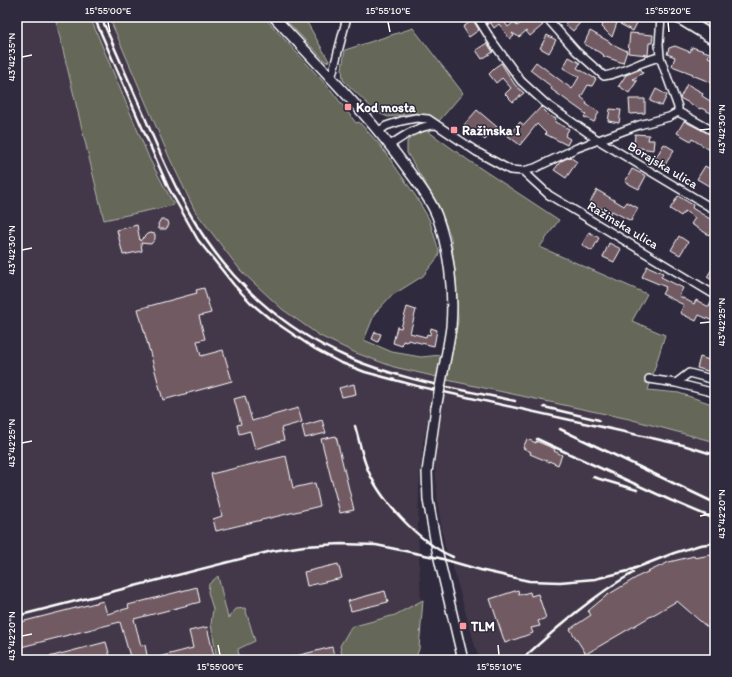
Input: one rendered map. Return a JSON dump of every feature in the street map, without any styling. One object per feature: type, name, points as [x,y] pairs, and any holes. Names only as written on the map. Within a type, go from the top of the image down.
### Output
[{"type":"main road","points":[[679,17],[715,39]]},
{"type":"street","points":[[274,17],[390,145],[419,185],[436,215],[444,238],[448,264],[451,327],[436,408],[427,472],[428,500],[437,550],[463,660]]},
{"type":"street","points":[[331,80],[348,17]]},
{"type":"street","name":"Borajska ulica","points":[[477,17],[492,41],[521,81],[545,103],[598,140],[715,210]]},
{"type":"street","points":[[546,17],[576,51],[604,76],[613,75],[648,60],[660,57]]},
{"type":"street","points":[[661,17],[659,44],[660,57],[678,107],[678,112],[715,132]]},
{"type":"street","name":"Borajska ulica","points":[[598,140],[639,125],[669,117],[678,112]]},
{"type":"street","points":[[378,132],[386,126],[416,118],[428,119],[477,152],[510,170],[523,171],[536,168],[577,148],[598,140]]},
{"type":"street","points":[[390,145],[414,130],[424,126],[436,125]]},
{"type":"street","name":"Ražinska ulica","points":[[523,171],[549,195],[715,295]]},
{"type":"street","points":[[676,383],[689,373],[715,380]]},
{"type":"street","points":[[649,379],[676,383],[715,393]]},
{"type":"shaded area","points":[[17,17],[55,17],[104,220],[174,205],[150,160],[90,17],[109,17],[170,159],[195,211],[241,271],[282,309],[320,336],[356,353],[394,367],[437,377],[423,443],[419,489],[418,526],[422,633],[411,660],[17,660]]},
{"type":"shaded area","points":[[447,380],[629,419],[715,442],[715,660],[479,660],[452,564],[445,547],[438,507],[435,465],[436,446]]},
{"type":"green space","points":[[55,17],[90,17],[150,160],[174,205],[104,220]]},
{"type":"green space","points":[[109,17],[264,17],[331,90],[356,123],[359,122],[380,145],[415,195],[429,219],[439,251],[438,257],[423,276],[391,296],[375,313],[364,340],[392,352],[421,357],[441,355],[437,377],[394,367],[356,353],[320,336],[282,309],[241,271],[195,211],[170,159]]},
{"type":"green space","points":[[283,17],[304,17],[329,61],[326,62]]},
{"type":"green space","points":[[690,17],[715,17],[715,32]]},
{"type":"green space","points":[[413,28],[463,93],[439,121],[416,113],[388,117],[376,112],[343,80],[342,69],[345,50]]},
{"type":"green space","points":[[426,129],[468,160],[559,220],[540,247],[647,294],[632,321],[665,335],[648,390],[679,393],[715,405],[715,442],[629,419],[447,380],[458,321],[456,280],[451,238],[439,206],[407,153],[407,142],[414,133]]},
{"type":"green space","points":[[218,576],[228,618],[236,609],[245,608],[255,641],[238,649],[239,660],[217,660],[211,624],[213,609],[208,592],[209,584]]},
{"type":"green space","points":[[423,600],[419,649],[415,660],[343,660],[340,646],[351,627],[395,615]]},
{"type":"building","points":[[483,17],[501,17],[508,27],[514,22],[517,26],[529,17],[536,17],[543,25],[530,36],[526,31],[519,37],[512,33],[514,36],[510,39],[499,24],[494,28],[490,22],[487,24]]},
{"type":"building","points":[[571,17],[585,17],[573,31],[565,24]]},
{"type":"building","points":[[605,17],[618,20],[612,37],[602,27]]},
{"type":"building","points":[[624,17],[640,17],[633,31],[620,24]]},
{"type":"building","points":[[473,20],[479,30],[469,37],[463,27]]},
{"type":"building","points":[[590,31],[627,51],[623,63],[603,56],[604,55],[584,44]]},
{"type":"building","points":[[630,33],[653,35],[652,43],[649,43],[648,55],[628,53]]},
{"type":"building","points":[[547,35],[556,40],[549,53],[540,48]]},
{"type":"building","points":[[487,43],[493,52],[482,59],[476,50]]},
{"type":"building","points":[[675,46],[690,52],[692,47],[710,53],[708,57],[715,60],[715,84],[672,66],[675,57],[667,54],[669,48]]},
{"type":"building","points":[[569,57],[580,63],[577,68],[596,79],[592,86],[588,85],[581,97],[587,102],[586,104],[599,112],[594,122],[584,117],[586,114],[551,89],[552,87],[530,70],[536,62],[572,89],[579,77],[563,68]]},
{"type":"building","points":[[501,63],[515,85],[524,93],[513,102],[505,94],[511,88],[502,78],[496,83],[489,74]]},
{"type":"building","points":[[641,69],[643,73],[633,79],[637,81],[629,93],[619,86],[618,87],[626,75]]},
{"type":"building","points":[[687,84],[703,93],[702,96],[715,104],[715,115],[680,98]]},
{"type":"building","points":[[656,89],[667,95],[662,106],[650,101]]},
{"type":"building","points":[[629,99],[645,99],[645,113],[630,114]]},
{"type":"building","points":[[541,107],[550,116],[556,119],[555,122],[569,129],[565,136],[570,139],[567,145],[545,134],[546,133],[537,124],[520,145],[508,136],[520,122],[524,125]]},
{"type":"building","points":[[610,109],[621,110],[619,123],[608,121]]},
{"type":"building","points":[[477,110],[497,127],[485,140],[476,132],[474,134],[464,125]]},
{"type":"building","points":[[684,121],[715,137],[715,153],[692,139],[691,141],[677,133]]},
{"type":"building","points":[[635,134],[649,135],[648,140],[654,140],[653,150],[634,147]]},
{"type":"building","points":[[664,144],[674,150],[665,165],[655,159]]},
{"type":"building","points":[[570,157],[577,162],[566,178],[554,170],[561,161]]},
{"type":"building","points":[[705,166],[715,172],[715,176],[709,186],[697,179]]},
{"type":"building","points":[[632,169],[646,176],[639,189],[625,182]]},
{"type":"building","points":[[597,190],[624,206],[627,202],[638,208],[631,221],[612,211],[610,214],[590,202]]},
{"type":"building","points":[[678,196],[693,205],[692,208],[715,222],[715,236],[710,233],[709,235],[691,224],[695,218],[685,211],[681,216],[670,209]]},
{"type":"building","points":[[161,219],[168,221],[169,225],[166,229],[159,229],[158,224]]},
{"type":"building","points":[[137,225],[140,241],[150,233],[155,234],[155,239],[151,244],[141,243],[142,251],[123,255],[117,230]]},
{"type":"building","points":[[589,232],[599,238],[592,251],[582,245]]},
{"type":"building","points":[[679,236],[688,242],[680,255],[671,250]]},
{"type":"building","points":[[609,243],[621,249],[614,262],[603,257]]},
{"type":"building","points":[[715,264],[715,282],[707,277]]},
{"type":"building","points":[[647,266],[663,273],[661,277],[683,288],[679,296],[694,304],[696,300],[709,307],[712,299],[715,300],[715,322],[699,315],[696,321],[680,313],[684,305],[662,294],[666,287],[642,277]]},
{"type":"building","points":[[204,288],[211,313],[199,316],[205,339],[197,341],[201,356],[223,350],[232,381],[163,400],[138,309],[197,293],[196,290]]},
{"type":"building","points":[[407,307],[416,310],[410,333],[426,337],[427,334],[430,335],[431,328],[437,330],[434,346],[408,340],[407,342],[403,341],[402,346],[393,343],[397,327],[401,328]]},
{"type":"building","points":[[375,332],[381,334],[378,342],[372,339]]},
{"type":"building","points":[[700,357],[715,362],[715,373],[697,368]]},
{"type":"building","points":[[354,384],[356,394],[342,397],[339,388]]},
{"type":"building","points":[[245,396],[252,421],[298,408],[302,422],[281,428],[284,440],[255,449],[250,431],[239,434],[237,425],[241,424],[234,399]]},
{"type":"building","points":[[322,420],[326,433],[305,438],[302,426]]},
{"type":"building","points":[[336,436],[354,510],[340,513],[321,439]]},
{"type":"building","points":[[527,439],[555,449],[554,451],[562,455],[558,465],[530,454],[531,452],[523,448]]},
{"type":"building","points":[[286,456],[293,488],[315,483],[320,506],[216,531],[213,519],[222,516],[211,474]]},
{"type":"building","points":[[710,555],[715,559],[715,634],[677,601],[586,654],[570,629],[591,615],[588,611],[606,596],[639,576],[669,562],[694,556],[695,558]]},
{"type":"building","points":[[338,564],[342,578],[307,586],[304,572]]},
{"type":"building","points":[[197,587],[200,602],[134,619],[141,646],[145,645],[148,660],[131,660],[120,622],[17,648],[17,623],[103,601],[107,614],[129,608],[128,605]]},
{"type":"building","points":[[518,590],[519,595],[530,592],[531,596],[538,594],[546,618],[538,621],[540,626],[531,628],[533,633],[505,643],[490,599]]},
{"type":"building","points":[[385,591],[388,602],[351,611],[348,601]]},
{"type":"building","points":[[207,627],[215,660],[155,660],[155,658],[193,648],[189,631]]},
{"type":"building","points":[[106,642],[111,660],[45,660],[45,658]]},
{"type":"building","points":[[332,647],[335,660],[288,660],[288,658]]},
{"type":"railway","points":[[94,17],[168,187],[198,240],[234,285],[251,303],[269,318],[315,349],[339,362],[365,372],[417,386],[683,445],[715,455]]},
{"type":"railway","points":[[101,17],[162,158],[186,207],[207,241],[223,262],[240,282],[259,300],[279,317],[323,346],[367,365],[409,378],[515,401]]},
{"type":"railway","points":[[544,407],[599,420]]},
{"type":"railway","points":[[355,426],[366,465],[380,492],[414,531],[427,542],[453,557]]},
{"type":"railway","points":[[560,429],[715,503]]},
{"type":"railway","points":[[537,439],[715,519]]},
{"type":"railway","points":[[593,477],[637,490]]},
{"type":"railway","points":[[17,616],[272,551],[304,546],[341,544],[376,545],[439,558],[484,571],[529,581],[560,582],[595,579],[628,571],[674,553],[700,545],[715,543]]},
{"type":"railway","points":[[521,660],[561,624],[589,602],[633,573]]},
{"type":"place","name":"Kod mosta","points":[[348,107]]},
{"type":"place","name":"Ražinska I","points":[[454,130]]},
{"type":"place","name":"TLM","points":[[463,626]]}]
